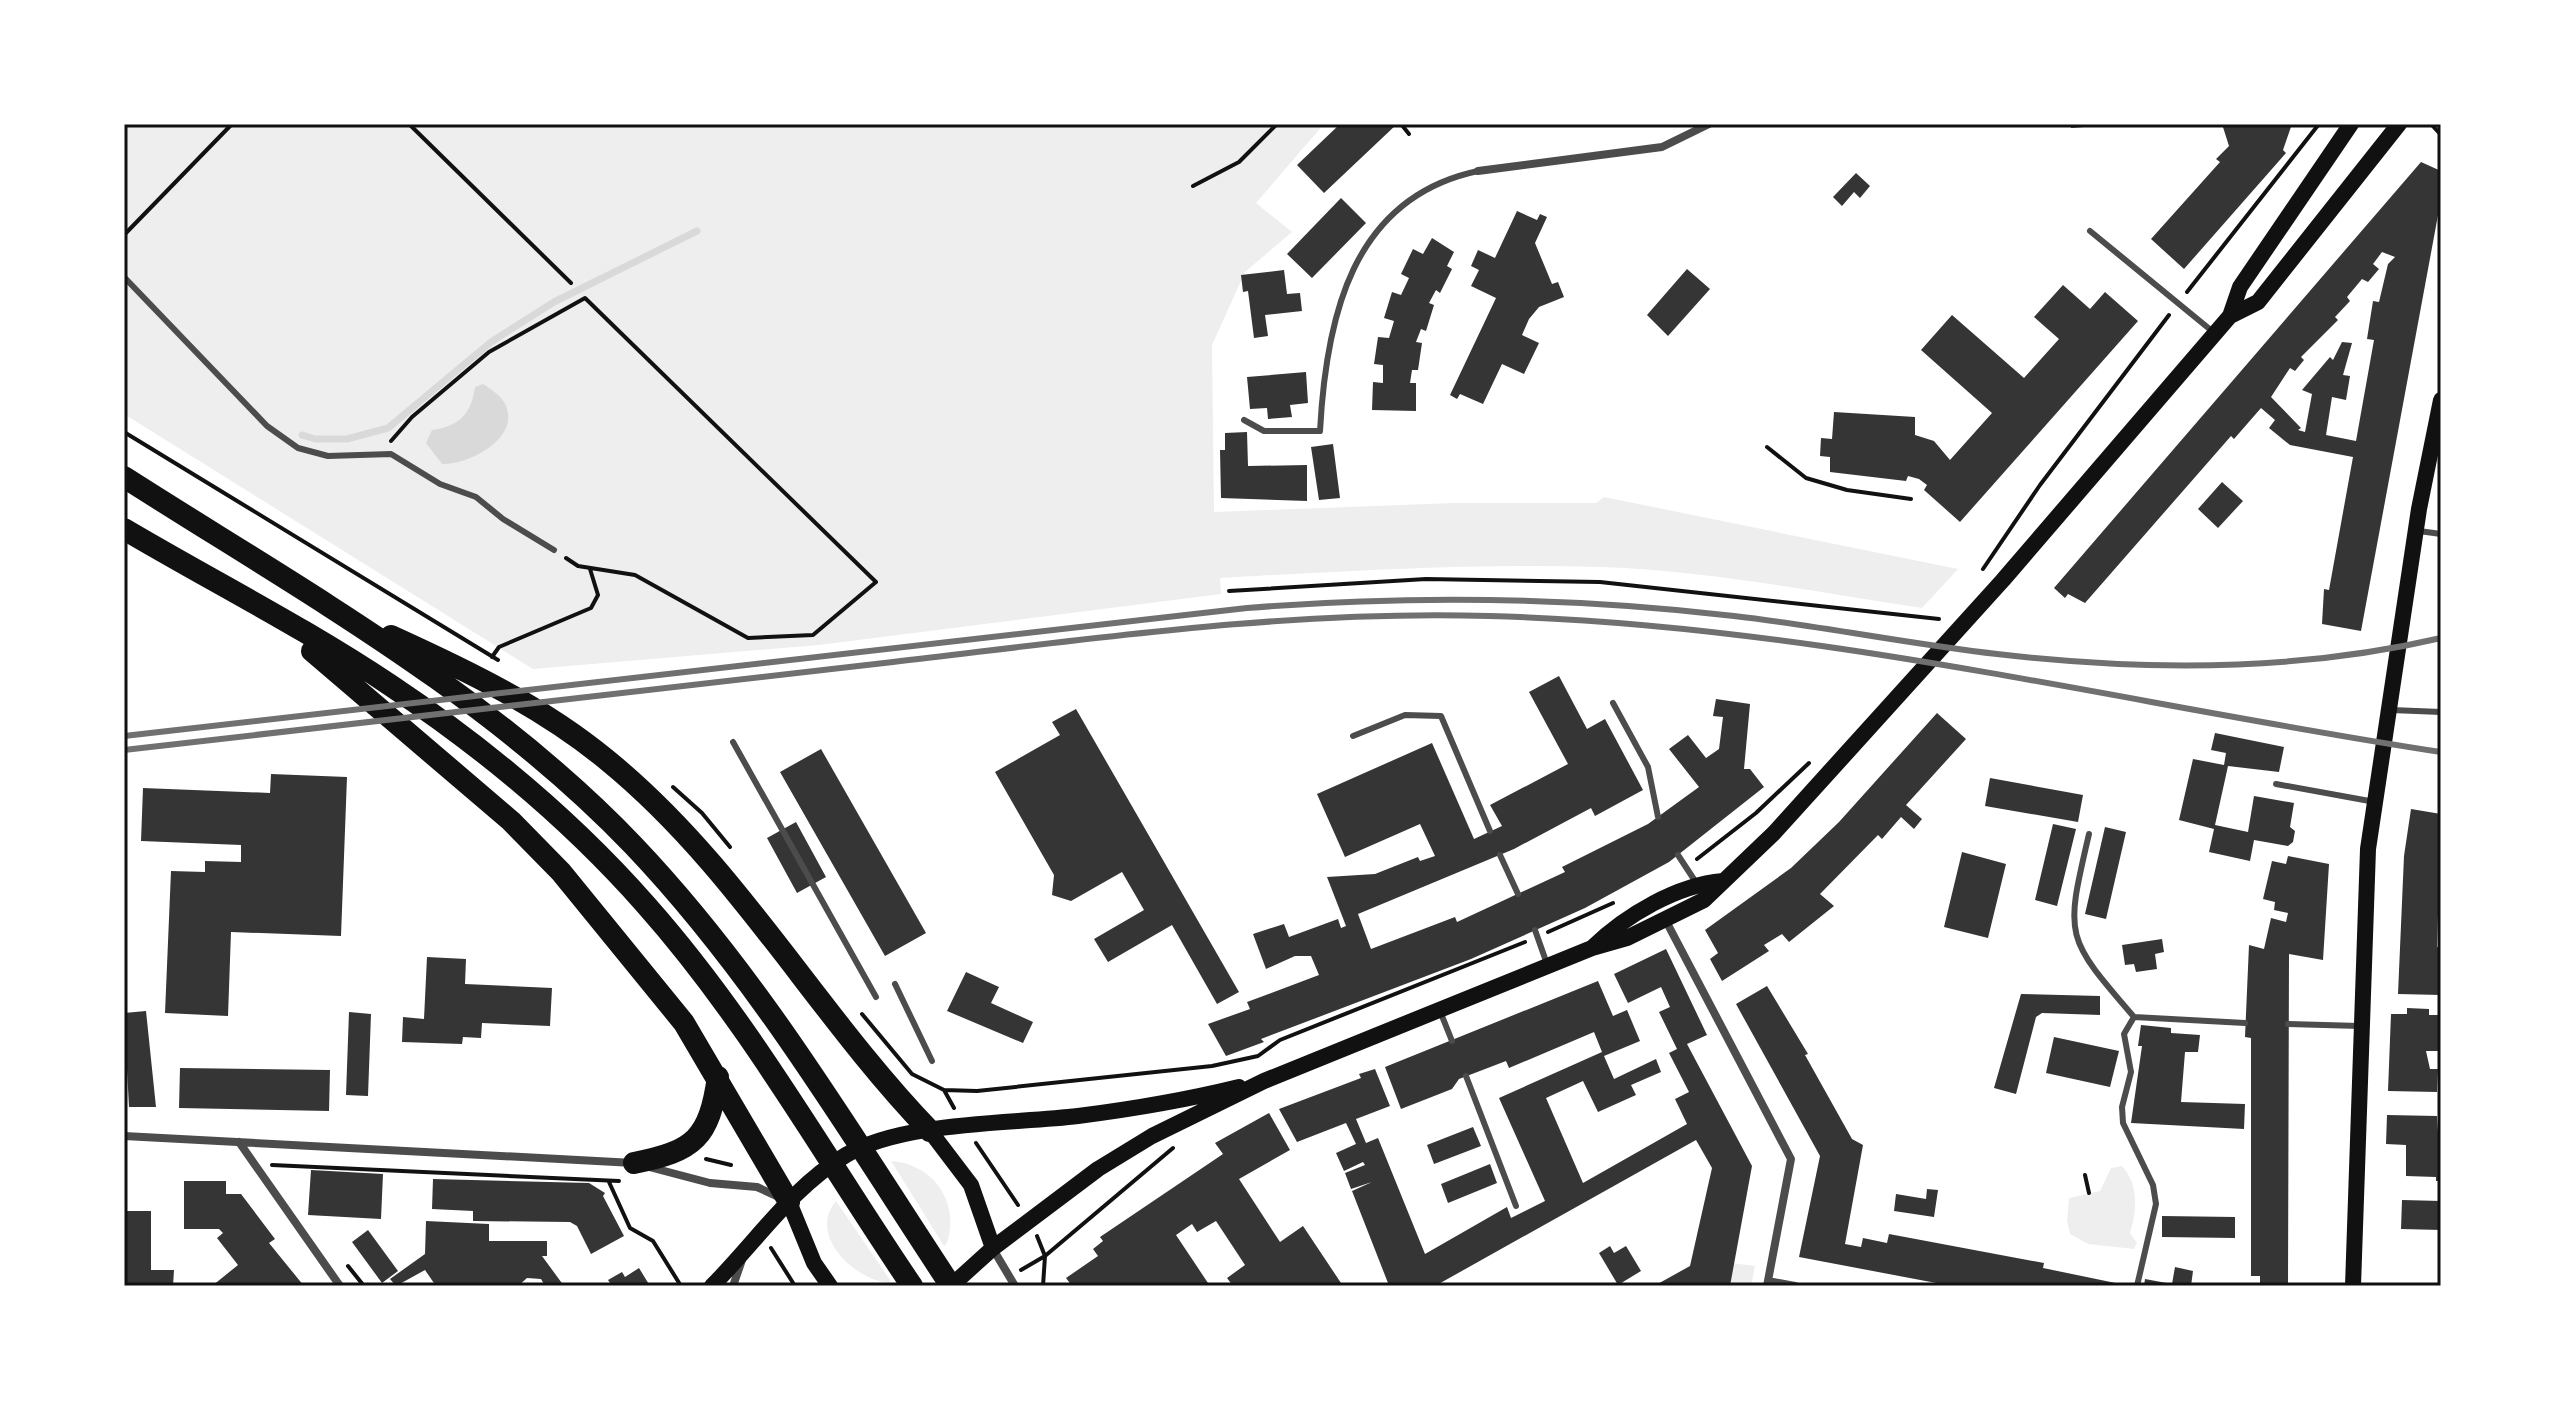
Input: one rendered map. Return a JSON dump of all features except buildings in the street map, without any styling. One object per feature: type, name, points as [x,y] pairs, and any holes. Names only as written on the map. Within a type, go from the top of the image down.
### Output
[{"type":"highway","points":[[124,477],[439,680],[495,721],[626,837],[686,903],[752,988],[951,1286]]},
{"type":"highway","points":[[124,529],[389,684],[451,729],[558,815],[645,904],[744,1031],[912,1286]]},
{"type":"highway","points":[[321,603],[480,677],[607,760],[700,850],[890,1089],[930,1131]]},
{"type":"highway","points":[[268,614],[511,821],[561,872],[662,994],[718,1077],[789,1202]]},
{"type":"highway","points":[[634,1163],[673,1154],[703,1134],[711,1117],[718,1077]]},
{"type":"main road","points":[[951,1286],[993,1248],[1098,1169],[1138,1144],[1264,1081],[1666,921],[1704,900],[1774,833],[1917,677],[2215,334],[2230,316],[2240,287],[2351,124]]},
{"type":"main road","points":[[2230,316],[2258,302],[2399,124]]},
{"type":"main road","points":[[2353,1286],[2366,876],[2416,531],[2441,400]]},
{"type":"main road","points":[[1592,948],[1615,926],[1697,884],[1723,881]]},
{"type":"main road","points":[[712,1286],[743,1256],[789,1202],[812,1181],[863,1146],[930,1131],[1136,1108],[1264,1081]]},
{"type":"main road","points":[[930,1131],[971,1185],[993,1248]]},
{"type":"main road","points":[[789,1202],[814,1263],[830,1286]]},
{"type":"street","points":[[1478,171],[1662,147],[1709,124]]},
{"type":"street","points":[[1666,921],[1791,1159],[1767,1284],[1795,1286]]},
{"type":"street","points":[[124,1136],[634,1163],[710,1183],[757,1187],[789,1202]]},
{"type":"street","points":[[239,1142],[340,1286]]},
{"type":"street","points":[[993,1248],[1015,1286]]},
{"type":"street","points":[[733,1286],[743,1256]]},
{"type":"lane","points":[[1244,420],[1264,431],[1320,431],[1322,394],[1336,306],[1374,232],[1411,197],[1445,178],[1478,171]]},
{"type":"lane","points":[[2090,231],[2215,334]]},
{"type":"lane","points":[[124,277],[267,426],[298,448],[328,456],[391,454],[440,484],[476,497],[503,519],[554,550]]},
{"type":"lane","points":[[2416,531],[2441,534]]},
{"type":"lane","points":[[1613,703],[1648,767],[1658,817]]},
{"type":"lane","points":[[2391,710],[2441,712]]},
{"type":"lane","points":[[1353,736],[1405,715],[1441,716],[1490,831]]},
{"type":"lane","points":[[733,742],[876,997]]},
{"type":"lane","points":[[2276,784],[2375,802]]},
{"type":"lane","points":[[2089,834],[2071,909],[2074,933],[2086,959],[2134,1017],[2245,1023]]},
{"type":"lane","points":[[1500,855],[1518,894]]},
{"type":"lane","points":[[1678,855],[1697,884]]},
{"type":"lane","points":[[1536,934],[1549,967]]},
{"type":"lane","points":[[895,984],[932,1061]]},
{"type":"lane","points":[[1440,1011],[1452,1041]]},
{"type":"lane","points":[[2134,1017],[2124,1034],[2131,1072],[2122,1107],[2123,1123],[2153,1185],[2156,1204],[2137,1286]]},
{"type":"lane","points":[[2288,1024],[2360,1026]]},
{"type":"lane","points":[[1466,1076],[1516,1206]]},
{"type":"path","points":[[124,235],[232,124]]},
{"type":"path","points":[[409,124],[571,283]]},
{"type":"path","points":[[1193,186],[1239,162],[1277,124]]},
{"type":"path","points":[[1401,124],[1409,134]]},
{"type":"path","points":[[1987,565],[2040,485],[2319,124]]},
{"type":"path","points":[[2436,125],[2441,135]]},
{"type":"path","points":[[391,454],[392,438],[477,362],[585,298],[876,582],[813,635],[748,638],[635,575],[578,566],[554,550]]},
{"type":"path","points":[[124,432],[505,665]]},
{"type":"path","points":[[1767,447],[1806,478],[1847,490],[1911,499]]},
{"type":"path","points":[[492,657],[499,647],[591,608],[598,595],[590,568]]},
{"type":"path","points":[[1229,591],[1426,579],[1600,582],[1939,619]]},
{"type":"path","points":[[1686,868],[1756,813],[1811,761]]},
{"type":"path","points":[[944,1090],[977,1091],[1212,1066],[1258,1056],[1280,1040],[1625,900]]},
{"type":"path","points":[[1045,1256],[1181,1142]]},
{"type":"path","points":[[733,1173],[731,1165],[742,1164]]},
{"type":"path","points":[[273,1165],[608,1181],[630,1228],[653,1241],[681,1286]]},
{"type":"path","points":[[2085,1175],[2089,1193]]},
{"type":"path","points":[[777,1256],[795,1286]]},
{"type":"shaded area","points":[[124,124],[1324,124],[1256,203],[1292,232],[1245,272],[1212,345],[1214,512],[1453,503],[1596,503],[1604,497],[1958,569],[1922,608],[1723,578],[1603,567],[1459,567],[1220,578],[1221,594],[819,645],[533,669],[124,414]]},
{"type":"shaded area","points":[[483,384],[504,402],[508,418],[506,429],[489,448],[477,455],[442,464],[426,443],[432,430],[450,426],[462,418],[475,387]]},
{"type":"shaded area","points":[[891,1161],[920,1169],[940,1188],[950,1214],[950,1228],[944,1246]]},
{"type":"shaded area","points":[[2122,1166],[2134,1189],[2135,1207],[2130,1233],[2137,1243],[2134,1249],[2088,1244],[2070,1234],[2067,1221],[2069,1198],[2100,1191],[2111,1168]]},
{"type":"shaded area","points":[[836,1201],[890,1283],[863,1274],[839,1254],[827,1228],[829,1214]]},
{"type":"shaded area","points":[[1732,1263],[1755,1266],[1751,1286],[1730,1286]]},
{"type":"waterway","points":[[302,435],[315,439],[347,439],[388,428],[491,342],[554,302],[697,231]]},
{"type":"railway","points":[[124,736],[1247,608],[1369,601],[1490,600],[1612,605],[1767,620],[2052,660],[2164,665],[2220,665],[2331,657],[2441,638]]},
{"type":"railway","points":[[124,750],[1191,628],[1414,615],[1609,622],[1729,634],[1967,669],[2441,752]]}]
